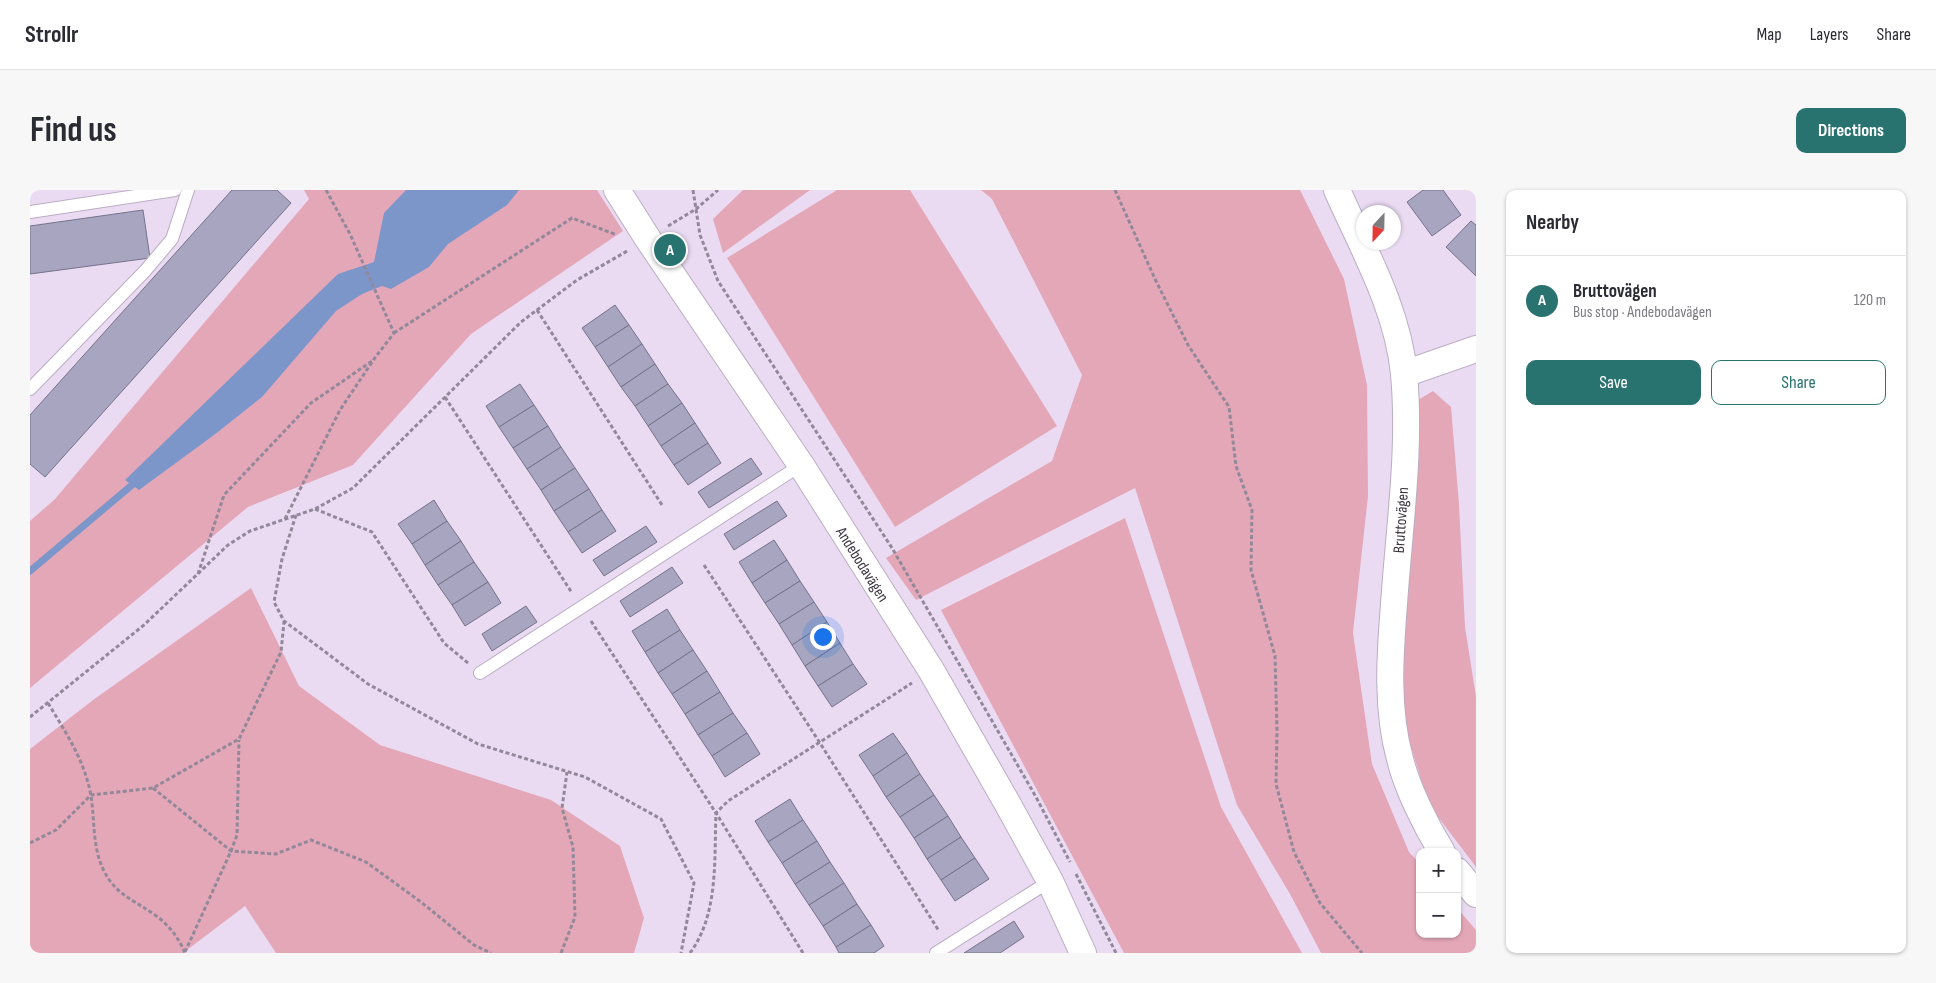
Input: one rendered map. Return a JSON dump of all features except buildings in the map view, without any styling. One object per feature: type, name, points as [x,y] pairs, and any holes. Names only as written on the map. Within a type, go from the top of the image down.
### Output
[{"type":"street","name":"Andebodavägen","points":[[617,190],[644,241],[801,465],[931,670],[1050,881],[1083,953]]},
{"type":"street","name":"Bruttovägen","points":[[1337,190],[1393,316],[1404,374],[1405,448],[1390,654],[1391,709],[1400,759],[1418,807],[1440,848]]},
{"type":"street","points":[[1404,374],[1476,349]]},
{"type":"street","points":[[1461,876],[1476,894]]},
{"type":"lane","points":[[30,212],[176,190]]},
{"type":"lane","points":[[30,389],[145,272],[172,239],[188,190]]},
{"type":"lane","points":[[480,673],[801,465]]},
{"type":"lane","points":[[936,953],[1050,881]]},
{"type":"path","points":[[326,190],[350,234],[394,333]]},
{"type":"path","points":[[693,190],[700,235],[718,282],[892,548],[1036,797],[1116,953]]},
{"type":"path","points":[[30,717],[144,625],[228,546],[250,531],[315,509],[354,488],[521,322],[577,280],[696,209],[718,190]]},
{"type":"path","points":[[1115,190],[1155,279],[1188,345],[1229,407],[1236,466],[1252,510],[1251,570],[1275,656],[1276,784],[1294,852],[1320,903],[1362,953]]},
{"type":"path","points":[[285,519],[340,410],[394,333],[572,218],[644,241]]},
{"type":"path","points":[[537,310],[662,505]]},
{"type":"path","points":[[197,574],[224,495],[311,403],[374,359]]},
{"type":"path","points":[[445,397],[716,813],[803,953]]},
{"type":"path","points":[[315,509],[372,532],[444,643],[480,673]]},
{"type":"path","points":[[296,516],[282,559],[274,602],[284,621],[368,684],[478,744],[585,777],[661,819],[694,883],[680,953]]},
{"type":"path","points":[[704,565],[940,932]]},
{"type":"path","points":[[185,952],[237,835],[239,739],[280,652],[284,621]]},
{"type":"path","points":[[690,953],[707,918],[714,878],[716,813],[728,802],[954,655]]},
{"type":"path","points":[[48,703],[80,758],[91,795],[95,844],[104,871],[120,894],[156,915],[172,931],[185,952]]},
{"type":"path","points":[[30,843],[56,830],[91,795],[153,788],[239,739]]},
{"type":"path","points":[[561,953],[575,917],[573,847],[562,808],[567,772]]},
{"type":"path","points":[[153,788],[231,851],[276,854],[312,840],[366,862],[421,902],[474,945],[491,953]]},
{"type":"shaded area","points":[[304,190],[597,190],[623,231],[471,334],[353,465],[248,507],[30,688],[30,521],[55,499],[309,199]]},
{"type":"shaded area","points":[[743,190],[810,190],[723,253],[713,219]]},
{"type":"shaded area","points":[[837,190],[910,190],[1057,426],[895,527],[727,258]]},
{"type":"shaded area","points":[[981,190],[1300,190],[1344,279],[1367,385],[1368,496],[1353,633],[1372,764],[1409,852],[1416,860],[1416,938],[1461,938],[1461,913],[1476,930],[1476,953],[1321,953],[1290,894],[1237,805],[1135,488],[916,600],[886,558],[1052,461],[1082,375],[992,199]]},
{"type":"shaded area","points":[[1433,391],[1451,407],[1459,504],[1465,627],[1476,697],[1476,867],[1429,805],[1399,708],[1413,403]]},
{"type":"shaded area","points":[[1125,518],[1221,807],[1302,953],[1124,953],[941,610]]},
{"type":"shaded area","points":[[251,588],[299,686],[380,745],[551,800],[620,846],[644,918],[634,953],[276,953],[245,906],[183,953],[30,953],[30,749],[93,700]]},
{"type":"water","points":[[406,190],[519,190],[507,205],[448,244],[429,267],[391,289],[382,286],[362,294],[336,311],[262,397],[214,435],[139,490],[125,480],[338,274],[374,262],[384,213]]},
{"type":"waterway","points":[[30,571],[132,485]]},
{"type":"place","name":"Bruttovägen","points":[[670,250]]}]
